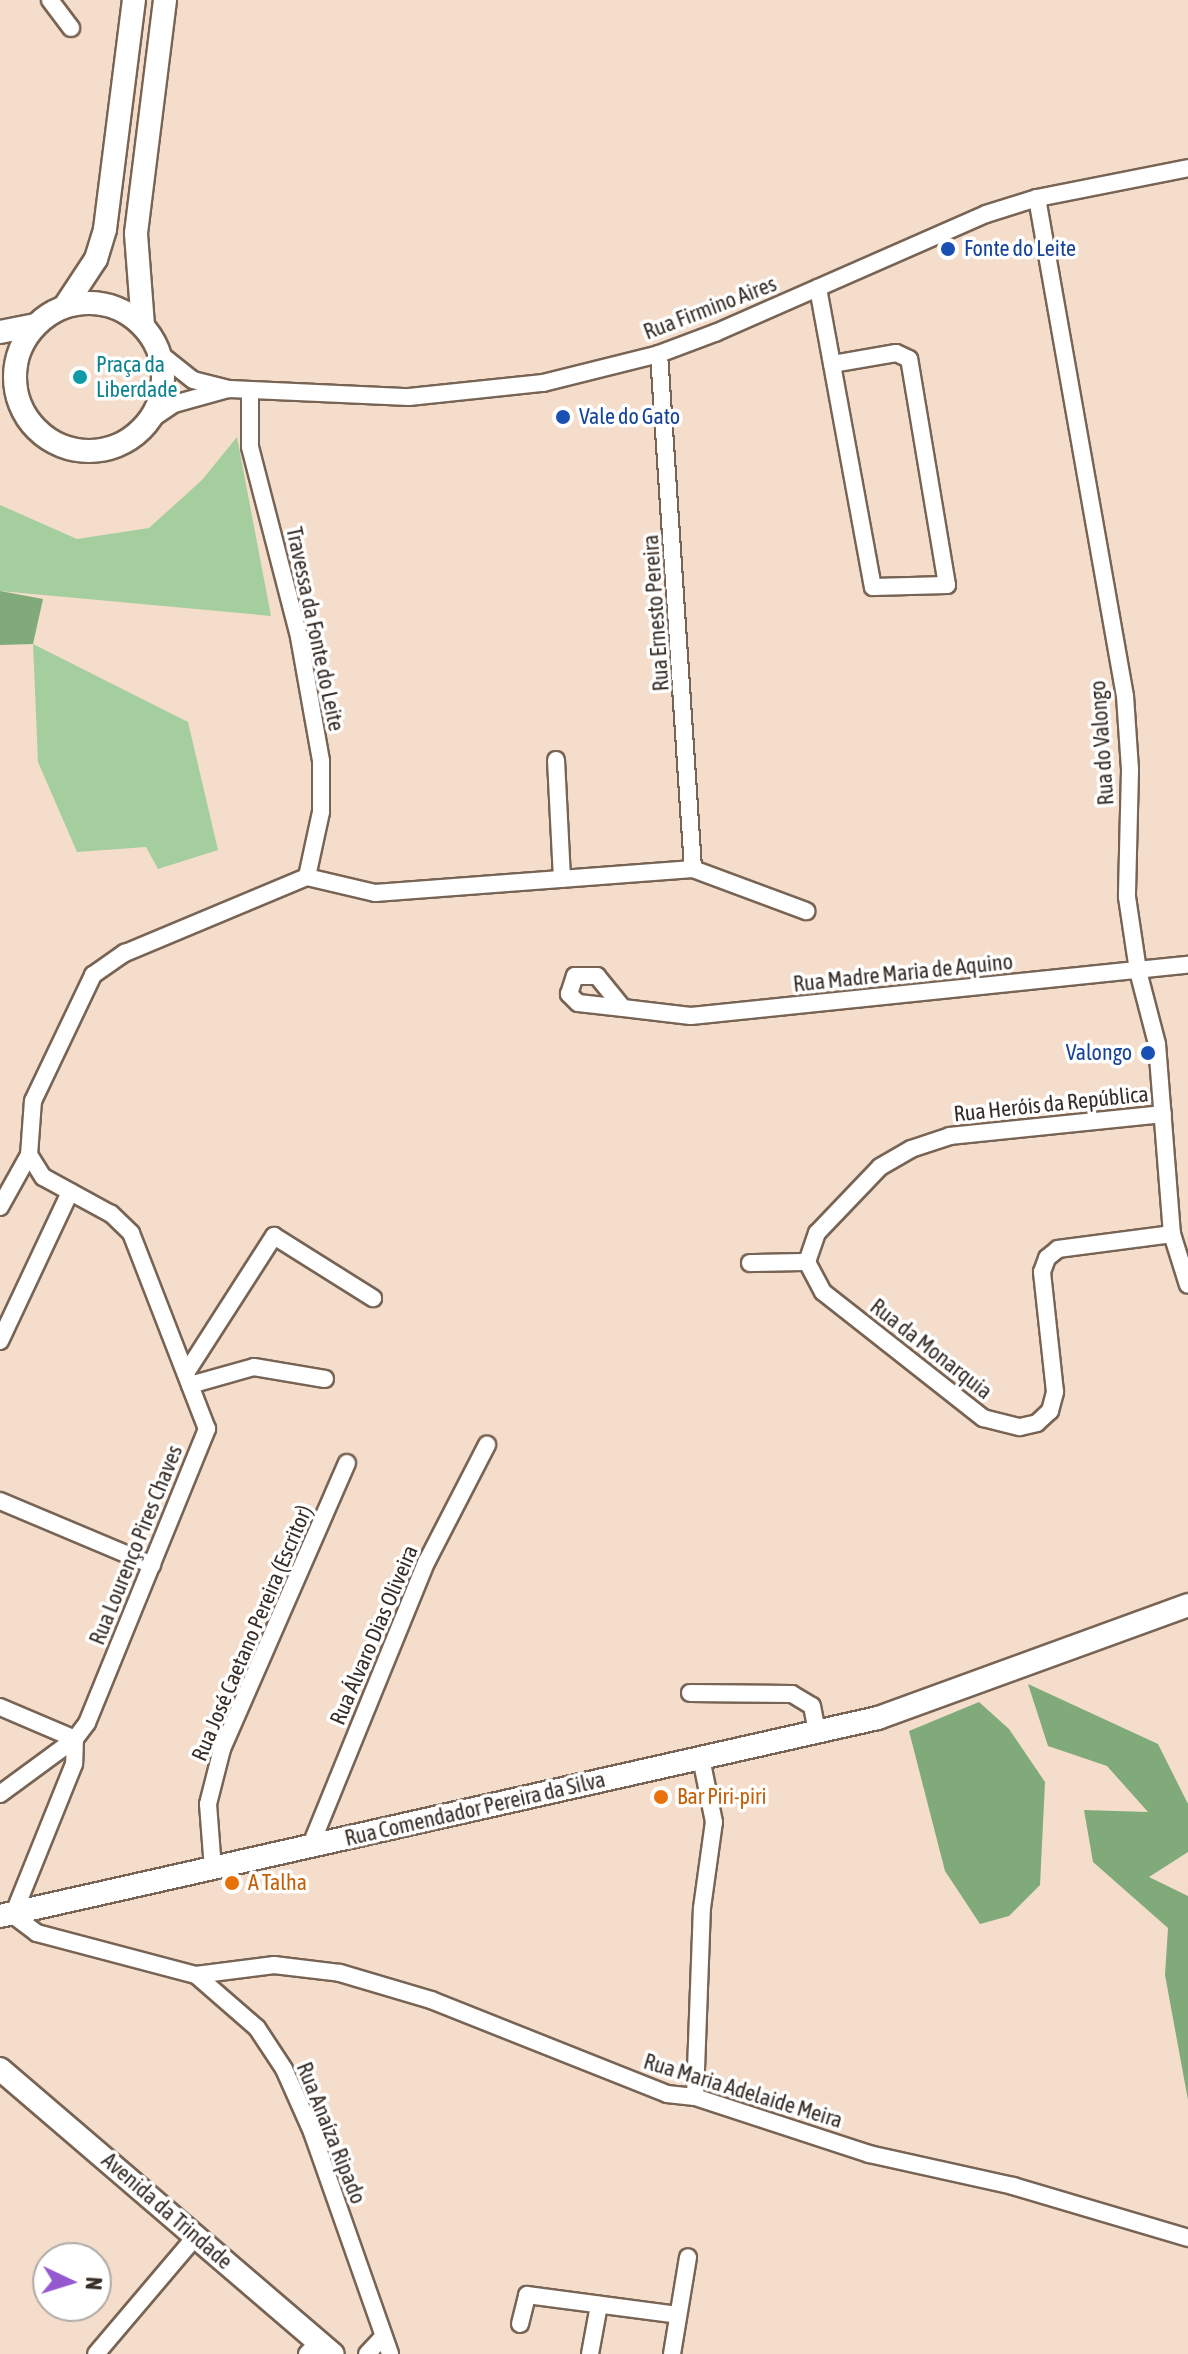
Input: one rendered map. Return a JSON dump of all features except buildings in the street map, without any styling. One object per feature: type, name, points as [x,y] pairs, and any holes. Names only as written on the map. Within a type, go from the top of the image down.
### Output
[{"type":"main road","points":[[0,332],[35,325],[65,306],[96,259],[105,229],[134,0]]},
{"type":"main road","points":[[0,391],[19,404],[48,440],[91,452],[134,437],[150,420],[164,376],[159,353],[143,325],[136,233],[165,0]]},
{"type":"main road","points":[[65,306],[107,304],[143,325]]},
{"type":"main road","points":[[19,404],[15,363],[35,325]]},
{"type":"main road","name":"Rua Comendador Pereira da Silva","points":[[6,1916],[817,1732],[947,1696],[1188,1605]]},
{"type":"main road","name":"Avenida da Trindade","points":[[0,2069],[196,2236],[320,2350]]},
{"type":"street","points":[[50,0],[71,28]]},
{"type":"street","name":"Rua Firmino Aires","points":[[230,389],[367,398],[485,392],[659,354],[986,214],[1037,198],[1188,168]]},
{"type":"street","name":"Rua do Valongo","points":[[1037,198],[1125,696],[1130,770],[1127,897],[1138,971],[1157,1044],[1172,1234],[1188,1285]]},
{"type":"street","points":[[818,288],[873,587],[947,585],[909,359],[896,353],[832,364]]},
{"type":"street","points":[[159,353],[193,380],[230,389]]},
{"type":"street","name":"Rua Ernesto Pereira","points":[[659,354],[693,869]]},
{"type":"street","points":[[150,420],[174,404],[230,389]]},
{"type":"street","name":"Travessa da Fonte do Leite","points":[[250,390],[250,447],[299,637],[321,761],[321,812],[307,877]]},
{"type":"street","points":[[556,760],[562,879]]},
{"type":"street","points":[[0,1207],[29,1155],[33,1101],[93,975],[125,953],[307,877],[375,893],[693,869],[806,911]]},
{"type":"street","name":"Rua Madre Maria de Aquino","points":[[623,1008],[691,1016],[1188,965]]},
{"type":"street","name":"Rua Heróis da República","points":[[807,1262],[817,1233],[880,1167],[911,1149],[950,1136],[1163,1114]]},
{"type":"street","points":[[0,1341],[70,1192],[43,1177],[29,1155]]},
{"type":"street","name":"Rua Lourenço Pires Chaves","points":[[0,1794],[75,1739],[87,1723],[207,1429],[131,1233],[111,1214],[70,1192]]},
{"type":"street","name":"Rua da Monarquia","points":[[807,1262],[823,1292],[983,1418],[1020,1427],[1037,1423],[1050,1411],[1055,1392],[1042,1272],[1047,1258],[1058,1249],[1172,1234]]},
{"type":"street","points":[[188,1379],[274,1236],[373,1298]]},
{"type":"street","points":[[750,1263],[807,1262]]},
{"type":"street","points":[[188,1379],[254,1367],[325,1379]]},
{"type":"street","name":"Rua Álvaro Dias Oliveira","points":[[310,1847],[427,1561],[487,1445]]},
{"type":"street","name":"Rua José Caetano Pereira (Escritor)","points":[[213,1869],[208,1804],[222,1749],[347,1463]]},
{"type":"street","points":[[0,1501],[152,1565]]},
{"type":"street","points":[[690,1693],[792,1694],[812,1706],[817,1732]]},
{"type":"street","points":[[0,1707],[75,1739],[74,1764],[6,1916]]},
{"type":"street","points":[[695,2097],[702,1908],[714,1822],[701,1758]]},
{"type":"street","name":"Rua Anaíza Ripado","points":[[6,1916],[37,1933],[196,1975],[257,2028],[284,2069],[390,2354]]},
{"type":"street","name":"Rua Maria Adelaide Meira","points":[[196,1975],[274,1965],[340,1973],[431,2000],[667,2094],[695,2097],[869,2154],[1013,2186],[1188,2238]]},
{"type":"street","points":[[96,2354],[196,2236]]},
{"type":"street","points":[[672,2354],[688,2257]]},
{"type":"street","points":[[520,2324],[527,2295],[678,2315]]},
{"type":"street","points":[[590,2354],[599,2305]]},
{"type":"street","points":[[367,2354],[383,2337]]},
{"type":"green space","points":[[237,437],[271,616],[0,591],[0,505],[77,539],[149,528],[202,480]]},
{"type":"green space","points":[[0,591],[43,599],[33,644],[0,645]]},
{"type":"green space","points":[[33,644],[188,722],[218,850],[158,869],[146,847],[77,852],[38,762]]},
{"type":"green space","points":[[1028,1684],[1158,1744],[1188,1804],[1188,1852],[1149,1877],[1188,1896],[1188,2100],[1165,1975],[1168,1928],[1093,1862],[1084,1810],[1148,1812],[1107,1766],[1048,1746]]},
{"type":"green space","points":[[979,1702],[1009,1729],[1045,1782],[1040,1885],[1009,1916],[980,1924],[945,1871],[909,1731]]},
{"type":"place","name":"Fonte do Leite","points":[[948,249]]},
{"type":"place","name":"Praça da Liberdade","points":[[80,377]]},
{"type":"place","name":"Vale do Gato","points":[[563,417]]},
{"type":"place","name":"Valongo","points":[[1148,1053]]},
{"type":"place","name":"Bar Piri-piri","points":[[661,1797]]},
{"type":"place","name":"A Talha","points":[[232,1883]]}]
